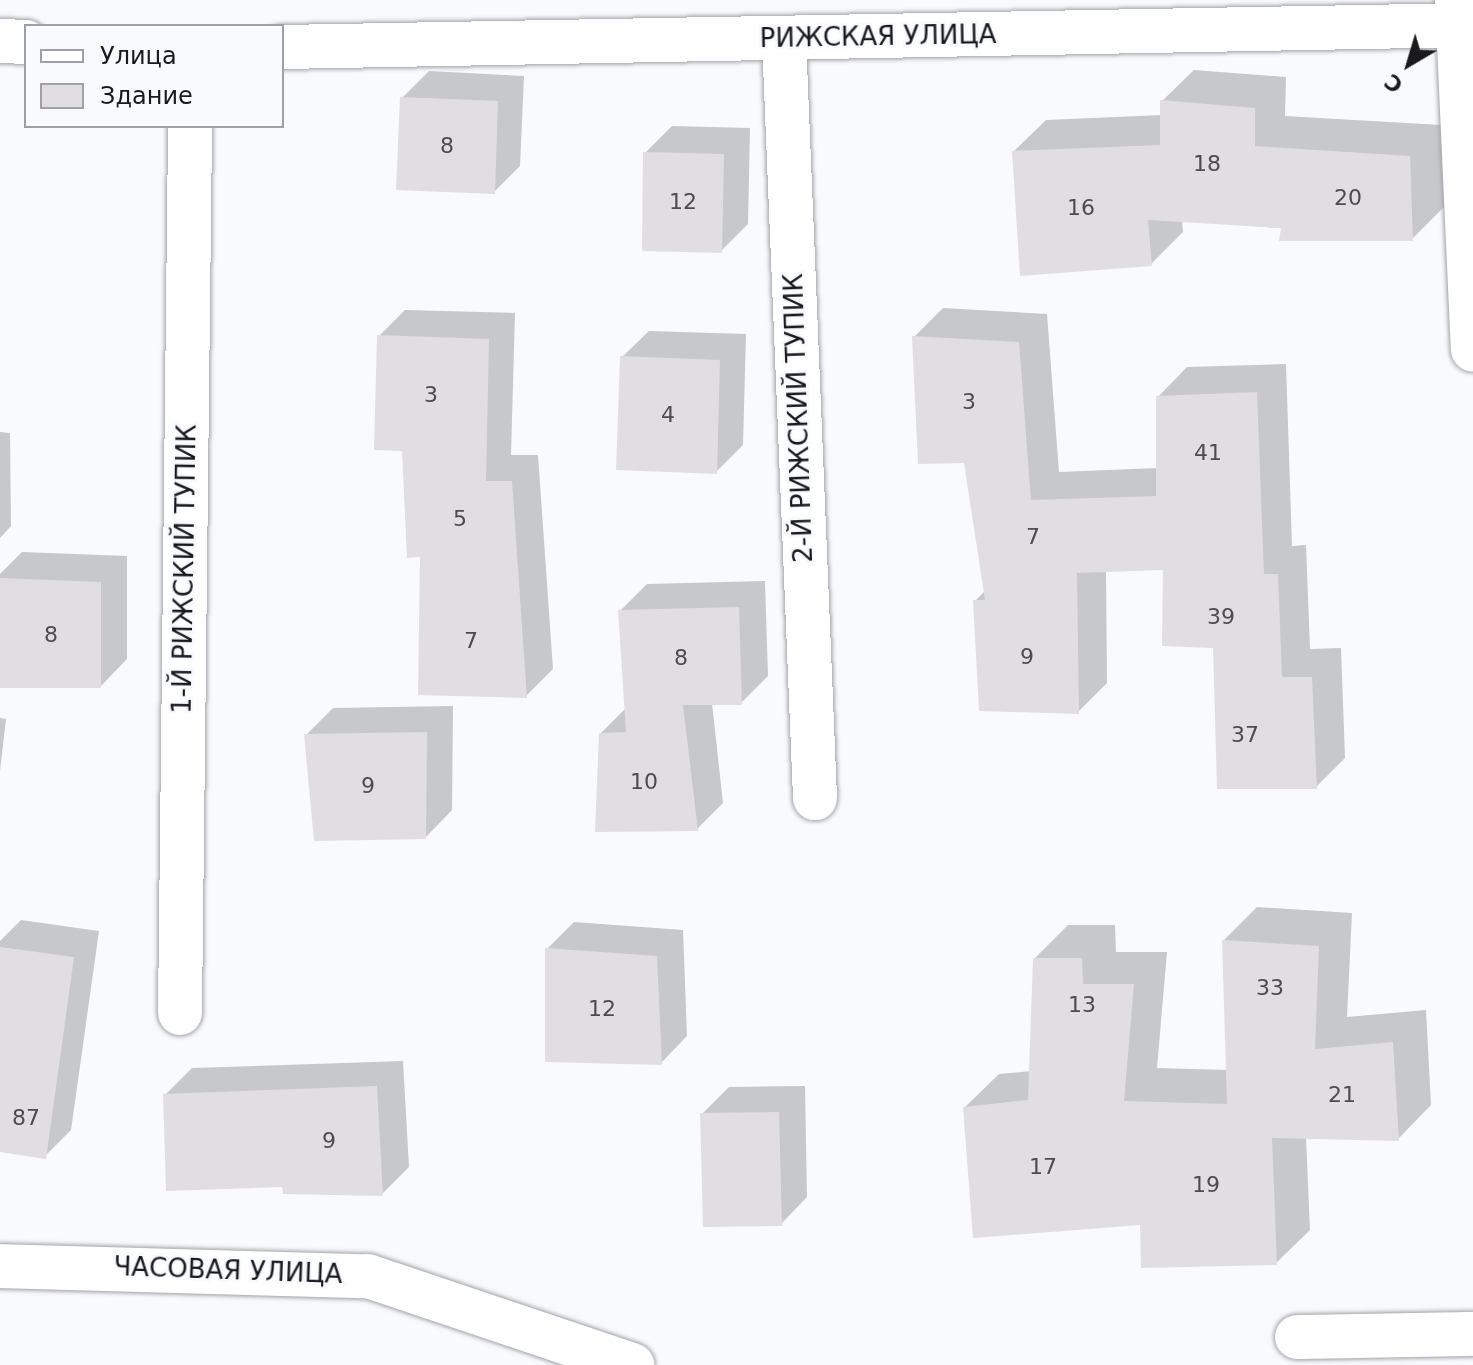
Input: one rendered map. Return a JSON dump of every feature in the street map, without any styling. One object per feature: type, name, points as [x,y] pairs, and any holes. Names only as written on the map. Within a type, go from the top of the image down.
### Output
[{"type":"street","name":"РИЖСКАЯ УЛИЦА","points":[[284,47],[784,39],[1462,16]]},
{"type":"street","points":[[1462,16],[1473,350]]},
{"type":"street","name":"2-Й РИЖСКИЙ ТУПИК","points":[[784,39],[815,798]]},
{"type":"street","points":[[0,41],[24,42]]},
{"type":"street","name":"1-Й РИЖСКИЙ ТУПИК","points":[[180,1013],[190,128]]},
{"type":"street","name":"ЧАСОВАЯ УЛИЦА","points":[[0,1266],[368,1276],[632,1365]]},
{"type":"street","points":[[1297,1337],[1473,1334]]},
{"type":"building","points":[[400,97],[498,101],[495,194],[396,190]]},
{"type":"building","points":[[1160,100],[1255,108],[1255,146],[1410,156],[1413,241],[1279,241],[1281,228],[1148,220],[1152,266],[1020,276],[1012,151],[1160,145]]},
{"type":"building","points":[[643,152],[724,154],[722,253],[642,251]]},
{"type":"building","points":[[377,335],[489,339],[486,481],[512,481],[527,698],[418,695],[420,557],[407,558],[402,451],[374,450]]},
{"type":"building","points":[[912,336],[1019,342],[1031,500],[1156,496],[1156,396],[1257,392],[1264,574],[1278,574],[1282,677],[1312,677],[1317,789],[1217,789],[1213,648],[1162,646],[1163,570],[1077,573],[1079,714],[979,711],[973,600],[985,600],[964,463],[918,464]]},
{"type":"building","points":[[620,356],[720,360],[717,474],[616,470]]},
{"type":"building","points":[[0,578],[101,582],[101,688],[0,688]]},
{"type":"building","points":[[739,607],[742,705],[683,705],[698,831],[595,832],[599,733],[626,732],[618,610]]},
{"type":"building","points":[[427,732],[426,839],[314,841],[304,734]]},
{"type":"building","points":[[1222,940],[1319,946],[1315,1049],[1393,1042],[1399,1141],[1272,1138],[1277,1265],[1141,1268],[1140,1225],[973,1238],[963,1107],[1028,1100],[1033,958],[1082,958],[1083,984],[1134,984],[1124,1101],[1227,1104]]},
{"type":"building","points":[[0,947],[74,957],[46,1159],[0,1152]]},
{"type":"building","points":[[545,948],[657,956],[662,1065],[545,1062]]},
{"type":"building","points":[[377,1086],[383,1196],[283,1194],[282,1187],[166,1191],[163,1094]]},
{"type":"building","points":[[779,1112],[782,1226],[703,1227],[700,1113]]}]
